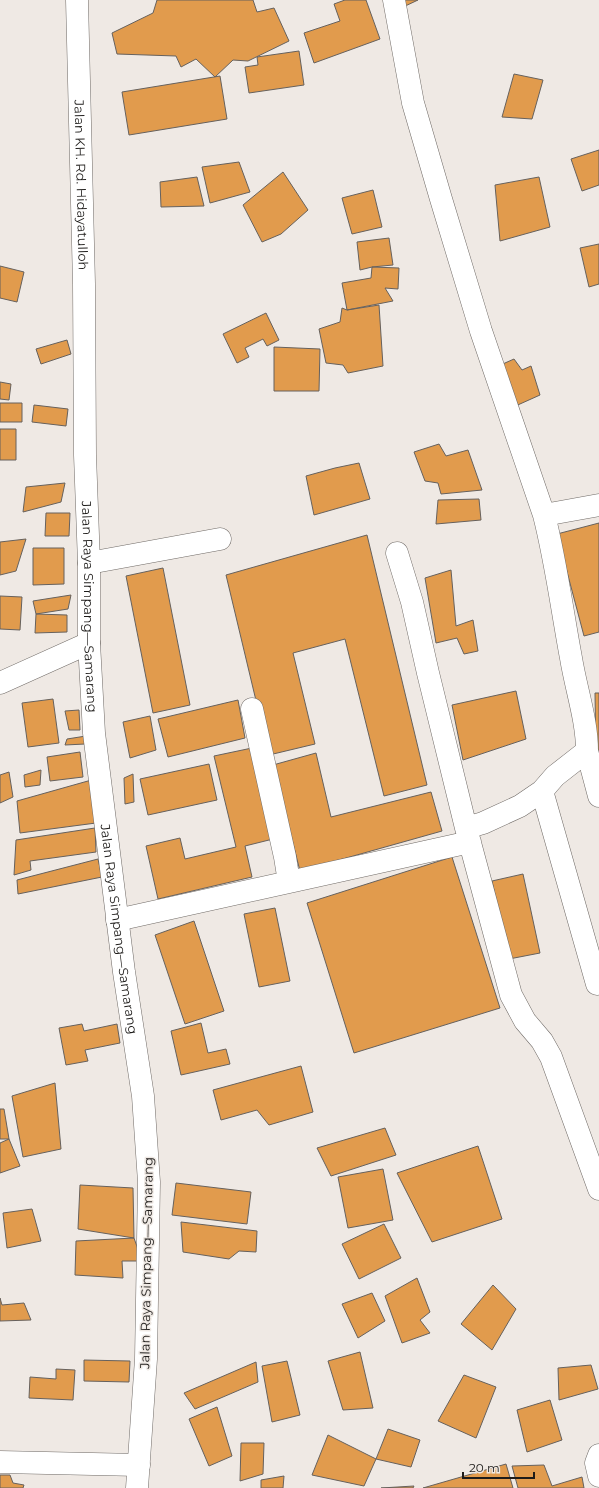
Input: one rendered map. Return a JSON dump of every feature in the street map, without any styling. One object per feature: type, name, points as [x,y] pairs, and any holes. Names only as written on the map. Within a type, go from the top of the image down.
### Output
[{"type":"street","name":"Jalan KH. Rd. Hidayatulloh","points":[[77,0],[85,370]]},
{"type":"street","points":[[394,0],[413,103],[440,199],[481,332],[544,515],[550,537],[571,660],[587,735],[587,751],[599,796]]},
{"type":"street","name":"Jalan Raya Simpang—Samarang","points":[[85,370],[85,455],[89,563],[89,643],[94,733],[117,920],[143,1096],[150,1182],[146,1359],[137,1488]]},
{"type":"street","points":[[544,515],[599,505]]},
{"type":"street","points":[[89,563],[220,539]]},
{"type":"street","points":[[397,553],[412,602],[468,835],[511,995],[525,1021],[542,1041],[551,1057],[599,1189]]},
{"type":"street","points":[[0,683],[89,643]]},
{"type":"street","points":[[252,709],[285,857],[289,882]]},
{"type":"street","points":[[117,920],[289,882],[468,835],[483,823],[520,806],[542,791],[555,776],[587,751]]},
{"type":"street","points":[[542,791],[597,984]]},
{"type":"street","points":[[599,1455],[596,1463],[599,1476]]},
{"type":"street","points":[[0,1462],[139,1465]]},
{"type":"building","points":[[157,0],[253,0],[257,12],[274,8],[289,41],[248,61],[233,60],[215,77],[196,59],[181,67],[176,56],[117,54],[112,33],[153,13]]},
{"type":"building","points":[[345,0],[366,0],[380,39],[314,63],[304,33],[340,21],[334,4]]},
{"type":"building","points":[[399,0],[418,0],[401,8]]},
{"type":"building","points":[[299,51],[304,85],[249,93],[245,67],[258,65],[257,57]]},
{"type":"building","points":[[514,74],[543,80],[532,119],[502,117]]},
{"type":"building","points":[[220,76],[227,119],[129,135],[122,92]]},
{"type":"building","points":[[599,150],[599,185],[582,191],[571,159]]},
{"type":"building","points":[[239,162],[250,192],[210,203],[202,167]]},
{"type":"building","points":[[283,172],[308,210],[281,234],[262,242],[243,205]]},
{"type":"building","points":[[197,177],[204,206],[161,207],[160,182]]},
{"type":"building","points":[[539,177],[550,227],[500,241],[495,185]]},
{"type":"building","points":[[373,190],[382,227],[352,234],[342,198]]},
{"type":"building","points":[[389,238],[393,265],[360,270],[357,242]]},
{"type":"building","points":[[599,244],[599,284],[589,287],[580,248]]},
{"type":"building","points":[[0,266],[24,272],[17,302],[0,298]]},
{"type":"building","points":[[372,267],[399,268],[398,289],[385,288],[393,301],[347,310],[342,283],[371,278]]},
{"type":"building","points":[[379,305],[383,366],[348,373],[343,365],[326,363],[319,329],[340,322],[342,308],[347,310]]},
{"type":"building","points":[[266,313],[279,340],[267,346],[263,339],[245,348],[249,357],[237,363],[223,334]]},
{"type":"building","points":[[67,340],[71,354],[41,364],[36,349]]},
{"type":"building","points":[[274,347],[320,349],[319,391],[274,391]]},
{"type":"building","points":[[514,359],[522,370],[531,366],[540,395],[511,408],[496,367]]},
{"type":"building","points":[[0,382],[11,384],[9,400],[0,399]]},
{"type":"building","points":[[0,403],[22,403],[22,422],[0,422]]},
{"type":"building","points":[[34,405],[68,409],[66,426],[32,422]]},
{"type":"building","points":[[0,429],[16,429],[16,460],[0,460]]},
{"type":"building","points":[[439,444],[446,456],[468,450],[482,490],[441,494],[438,483],[425,481],[414,452]]},
{"type":"building","points":[[359,463],[370,499],[314,515],[306,476]]},
{"type":"building","points":[[65,483],[61,502],[23,512],[26,487]]},
{"type":"building","points":[[479,499],[481,520],[436,524],[438,500]]},
{"type":"building","points":[[46,513],[70,513],[69,536],[45,536]]},
{"type":"building","points":[[599,523],[599,632],[584,636],[557,534]]},
{"type":"building","points":[[367,535],[427,785],[384,796],[345,639],[293,653],[315,744],[269,755],[226,575]]},
{"type":"building","points":[[26,539],[16,571],[0,575],[0,542]]},
{"type":"building","points":[[33,548],[64,548],[64,584],[33,585]]},
{"type":"building","points":[[163,568],[190,705],[153,713],[126,576]]},
{"type":"building","points":[[451,570],[456,626],[473,620],[478,651],[464,654],[457,638],[436,643],[425,578]]},
{"type":"building","points":[[71,595],[68,609],[36,614],[33,601]]},
{"type":"building","points":[[0,596],[22,597],[20,630],[0,629]]},
{"type":"building","points":[[36,614],[67,615],[67,632],[35,633]]},
{"type":"building","points":[[516,691],[526,739],[463,760],[452,705]]},
{"type":"building","points":[[595,693],[599,693],[599,757],[596,758]]},
{"type":"building","points":[[53,699],[59,743],[28,747],[22,703]]},
{"type":"building","points":[[238,700],[245,738],[168,757],[158,719]]},
{"type":"building","points":[[79,710],[80,730],[69,730],[65,711]]},
{"type":"building","points":[[150,716],[156,750],[130,758],[123,722]]},
{"type":"building","points":[[86,736],[85,744],[65,745],[67,739]]},
{"type":"building","points":[[252,748],[273,839],[245,846],[252,877],[158,899],[146,846],[180,838],[185,859],[236,847],[214,756]]},
{"type":"building","points":[[80,752],[83,777],[50,781],[47,757]]},
{"type":"building","points":[[316,753],[331,817],[431,792],[442,831],[300,871],[273,765]]},
{"type":"building","points":[[209,764],[217,800],[148,815],[140,779]]},
{"type":"building","points":[[41,770],[40,785],[25,787],[24,775]]},
{"type":"building","points":[[9,772],[13,797],[0,803],[0,775]]},
{"type":"building","points":[[133,774],[134,802],[125,804],[124,778]]},
{"type":"building","points":[[95,779],[96,823],[20,833],[17,801]]},
{"type":"building","points":[[95,828],[96,852],[30,861],[31,870],[14,875],[16,840]]},
{"type":"building","points":[[452,857],[500,1008],[354,1053],[307,903]]},
{"type":"building","points":[[98,859],[102,877],[18,894],[17,880]]},
{"type":"building","points":[[523,874],[540,953],[509,959],[492,881]]},
{"type":"building","points":[[275,908],[290,981],[259,987],[244,914]]},
{"type":"building","points":[[194,921],[224,1011],[185,1024],[155,935]]},
{"type":"building","points":[[201,1023],[208,1053],[226,1049],[230,1064],[181,1075],[171,1031]]},
{"type":"building","points":[[82,1024],[84,1031],[117,1024],[120,1043],[85,1050],[88,1061],[66,1065],[59,1028]]},
{"type":"building","points":[[301,1066],[313,1112],[269,1125],[257,1110],[221,1120],[213,1090]]},
{"type":"building","points":[[55,1083],[61,1149],[23,1157],[12,1096]]},
{"type":"building","points":[[0,1109],[4,1109],[9,1139],[0,1139]]},
{"type":"building","points":[[385,1128],[396,1155],[331,1176],[317,1148]]},
{"type":"building","points":[[9,1139],[20,1166],[0,1173],[0,1143]]},
{"type":"building","points":[[478,1146],[502,1219],[432,1242],[397,1173]]},
{"type":"building","points":[[383,1169],[393,1220],[348,1228],[338,1177]]},
{"type":"building","points":[[176,1183],[251,1192],[247,1224],[172,1215]]},
{"type":"building","points":[[80,1185],[133,1188],[134,1238],[78,1229]]},
{"type":"building","points":[[32,1209],[41,1241],[7,1248],[3,1213]]},
{"type":"building","points":[[181,1222],[257,1231],[256,1252],[239,1251],[229,1259],[183,1252]]},
{"type":"building","points":[[384,1224],[401,1258],[359,1279],[342,1244]]},
{"type":"building","points":[[134,1238],[142,1261],[122,1261],[123,1278],[75,1275],[76,1241]]},
{"type":"building","points":[[417,1278],[430,1312],[420,1320],[430,1333],[402,1343],[385,1296]]},
{"type":"building","points":[[493,1285],[516,1309],[492,1350],[461,1324]]},
{"type":"building","points":[[372,1293],[385,1321],[358,1338],[342,1304]]},
{"type":"building","points":[[0,1298],[2,1305],[24,1303],[31,1320],[0,1321]]},
{"type":"building","points":[[360,1352],[373,1408],[343,1410],[328,1361]]},
{"type":"building","points":[[84,1360],[130,1361],[129,1382],[84,1381]]},
{"type":"building","points":[[287,1361],[300,1415],[272,1422],[262,1366]]},
{"type":"building","points":[[256,1362],[258,1382],[195,1409],[184,1393]]},
{"type":"building","points":[[591,1365],[598,1389],[559,1400],[558,1368]]},
{"type":"building","points":[[56,1369],[75,1370],[73,1400],[29,1398],[30,1377],[56,1379]]},
{"type":"building","points":[[464,1375],[496,1387],[476,1438],[438,1421]]},
{"type":"building","points":[[550,1400],[562,1440],[527,1452],[517,1410]]},
{"type":"building","points":[[217,1407],[232,1456],[209,1466],[189,1419]]},
{"type":"building","points":[[388,1429],[420,1440],[411,1467],[376,1459]]},
{"type":"building","points":[[328,1435],[376,1459],[364,1486],[312,1475]]},
{"type":"building","points":[[241,1443],[264,1443],[263,1474],[240,1481]]},
{"type":"building","points":[[506,1464],[513,1488],[423,1488]]},
{"type":"building","points":[[544,1465],[552,1486],[582,1477],[584,1488],[518,1488],[512,1466]]},
{"type":"building","points":[[0,1475],[10,1475],[13,1483],[24,1485],[23,1488],[0,1488]]},
{"type":"building","points":[[284,1476],[283,1488],[261,1488],[261,1480]]},
{"type":"building","points":[[414,1486],[413,1488],[381,1488]]}]
